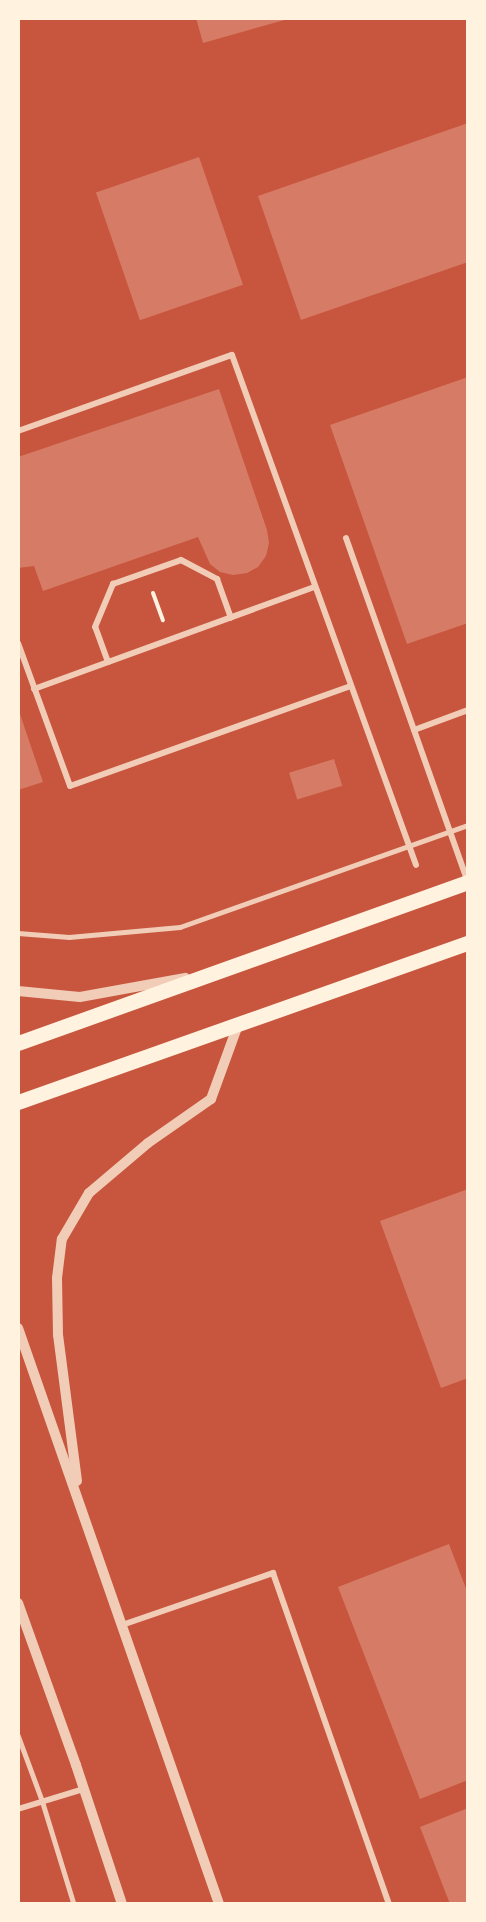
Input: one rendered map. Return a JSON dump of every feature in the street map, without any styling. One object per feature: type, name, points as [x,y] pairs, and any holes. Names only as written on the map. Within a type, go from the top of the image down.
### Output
[{"type":"main road","points":[[18,1043],[468,882]]},
{"type":"main road","points":[[18,1102],[468,943]]},
{"type":"street","points":[[18,431],[232,355],[416,865]]},
{"type":"street","points":[[346,538],[468,882]]},
{"type":"street","points":[[108,662],[96,627],[113,584],[181,560],[217,579],[231,618]]},
{"type":"street","points":[[34,689],[315,587]]},
{"type":"street","points":[[18,643],[70,786],[351,686]]},
{"type":"street","points":[[414,730],[468,710]]},
{"type":"street","points":[[18,991],[80,997],[218,972]]},
{"type":"street","points":[[80,1503],[58,1335],[57,1278],[62,1239],[89,1193],[148,1143],[210,1099],[240,1022]]},
{"type":"street","points":[[18,1328],[219,1904]]},
{"type":"street","points":[[122,1625],[273,1573],[388,1904]]},
{"type":"street","points":[[18,1603],[122,1904]]},
{"type":"street","points":[[18,1809],[84,1789]]},
{"type":"lane","points":[[18,933],[69,937],[180,927],[468,825]]},
{"type":"lane","points":[[18,1735],[42,1800],[74,1904]]},
{"type":"path","points":[[146,573],[170,639]]},
{"type":"building","points":[[196,18],[287,18],[288,19],[203,43]]},
{"type":"building","points":[[468,123],[468,262],[301,320],[258,196]]},
{"type":"building","points":[[199,157],[243,285],[140,320],[96,192]]},
{"type":"building","points":[[468,377],[468,623],[407,644],[330,425]]},
{"type":"building","points":[[219,389],[267,530],[269,543],[266,556],[258,567],[247,573],[233,575],[220,572],[210,564],[198,537],[43,591],[34,566],[18,568],[18,457]]},
{"type":"building","points":[[18,708],[43,782],[18,790]]},
{"type":"building","points":[[334,759],[342,786],[297,800],[289,773]]},
{"type":"building","points":[[468,1189],[468,1378],[441,1388],[380,1221]]},
{"type":"building","points":[[449,1544],[468,1594],[468,1780],[420,1799],[338,1587]]},
{"type":"building","points":[[468,1808],[468,1904],[450,1904],[420,1827]]}]
